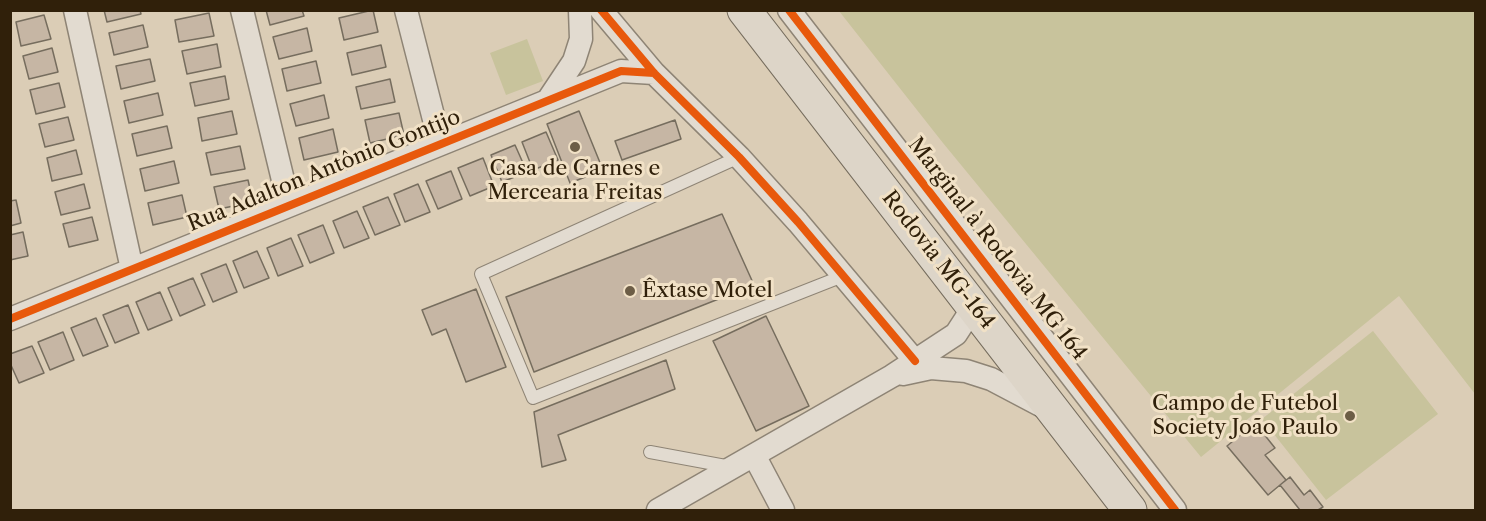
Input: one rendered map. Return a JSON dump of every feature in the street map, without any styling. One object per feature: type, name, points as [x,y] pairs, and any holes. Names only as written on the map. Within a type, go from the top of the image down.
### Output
[{"type":"main road","name":"Rodovia MG-164","points":[[744,10],[1130,510]]},
{"type":"street","points":[[75,10],[132,269]]},
{"type":"street","points":[[242,10],[289,205]]},
{"type":"street","points":[[406,10],[440,143]]},
{"type":"street","points":[[548,100],[574,61],[580,39],[580,10]]},
{"type":"street","points":[[601,10],[654,73],[739,157],[915,361]]},
{"type":"street","name":"Marginal à Rodovia MG 164","points":[[789,10],[1175,510]]},
{"type":"street","name":"Rua Adalton Antônio Gontijo","points":[[10,319],[621,71],[654,73]]},
{"type":"street","points":[[658,510],[735,468],[892,376],[956,334],[967,317],[970,302]]},
{"type":"street","points":[[892,376],[931,368],[966,371],[991,379],[1056,413]]},
{"type":"street","points":[[755,456],[783,510]]},
{"type":"lane","points":[[739,157],[481,274],[533,398],[843,276]]},
{"type":"lane","points":[[650,452],[735,468]]},
{"type":"shaded area","points":[[839,11],[1475,11],[1475,394],[1399,296],[1201,457],[943,143]]},
{"type":"shaded area","points":[[527,39],[543,81],[506,95],[490,53]]},
{"type":"shaded area","name":"Campo de Futebol Society João Paulo","points":[[1373,331],[1438,414],[1326,500],[1262,419]]},
{"type":"building","points":[[104,10],[140,10],[141,14],[107,22]]},
{"type":"building","points":[[266,10],[302,10],[304,16],[270,25]]},
{"type":"building","points":[[373,10],[378,32],[344,40],[339,18]]},
{"type":"building","points":[[209,13],[214,36],[179,42],[175,20]]},
{"type":"building","points":[[44,15],[51,39],[21,46],[16,22]]},
{"type":"building","points":[[143,25],[148,47],[114,55],[109,33]]},
{"type":"building","points":[[307,28],[312,51],[279,59],[273,37]]},
{"type":"building","points":[[217,44],[221,67],[187,74],[182,51]]},
{"type":"building","points":[[381,45],[386,67],[352,75],[347,53]]},
{"type":"building","points":[[52,48],[58,72],[29,79],[23,56]]},
{"type":"building","points":[[150,59],[155,81],[121,89],[116,66]]},
{"type":"building","points":[[316,61],[321,83],[287,91],[282,69]]},
{"type":"building","points":[[225,76],[229,99],[195,106],[190,83]]},
{"type":"building","points":[[390,79],[395,102],[361,109],[356,87]]},
{"type":"building","points":[[59,83],[65,107],[36,114],[30,90]]},
{"type":"building","points":[[158,93],[163,115],[129,123],[124,101]]},
{"type":"building","points":[[324,95],[329,118],[296,126],[290,104]]},
{"type":"building","points":[[232,111],[237,134],[202,141],[198,118]]},
{"type":"building","name":"Casa de Carnes e Mercearia Freitas","points":[[579,111],[603,170],[570,183],[547,124]]},
{"type":"building","points":[[399,113],[404,135],[370,143],[365,120]]},
{"type":"building","points":[[68,117],[74,140],[45,147],[39,124]]},
{"type":"building","points":[[675,120],[681,139],[622,160],[615,141]]},
{"type":"building","points":[[167,126],[172,148],[137,156],[132,134]]},
{"type":"building","points":[[333,129],[338,152],[304,160],[299,138]]},
{"type":"building","points":[[546,132],[558,160],[533,170],[522,142]]},
{"type":"building","points":[[515,145],[527,172],[502,182],[491,155]]},
{"type":"building","points":[[240,146],[245,169],[211,175],[206,153]]},
{"type":"building","points":[[76,150],[82,174],[52,181],[47,158]]},
{"type":"building","points":[[483,158],[494,186],[470,196],[458,168]]},
{"type":"building","points":[[174,161],[179,183],[145,191],[140,169]]},
{"type":"building","points":[[451,171],[462,199],[438,209],[426,181]]},
{"type":"building","points":[[248,180],[253,202],[219,209],[214,187]]},
{"type":"building","points":[[84,184],[90,208],[61,215],[55,192]]},
{"type":"building","points":[[418,184],[430,212],[405,222],[394,194]]},
{"type":"building","points":[[182,195],[187,217],[153,225],[148,203]]},
{"type":"building","points":[[388,197],[400,225],[375,235],[363,207]]},
{"type":"building","points":[[16,200],[21,223],[10,226],[10,201]]},
{"type":"building","points":[[357,211],[369,238],[344,248],[333,221]]},
{"type":"building","name":"Êxtase Motel","points":[[722,214],[754,285],[534,372],[506,297]]},
{"type":"building","points":[[92,217],[98,240],[69,247],[63,224]]},
{"type":"building","points":[[323,225],[334,253],[310,263],[298,235]]},
{"type":"building","points":[[23,232],[28,256],[10,260],[10,235]]},
{"type":"building","points":[[291,238],[303,266],[278,276],[267,248]]},
{"type":"building","points":[[257,251],[269,278],[244,288],[233,261]]},
{"type":"building","points":[[226,264],[237,292],[213,302],[201,274]]},
{"type":"building","points":[[193,278],[205,305],[180,316],[168,288]]},
{"type":"building","points":[[476,289],[506,367],[466,382],[446,329],[432,335],[422,310]]},
{"type":"building","points":[[160,292],[172,320],[148,330],[136,302]]},
{"type":"building","points":[[128,305],[139,333],[115,343],[103,315]]},
{"type":"building","points":[[766,316],[809,406],[756,431],[713,341]]},
{"type":"building","points":[[96,318],[108,346],[83,356],[71,328]]},
{"type":"building","points":[[63,332],[74,360],[50,370],[38,342]]},
{"type":"building","points":[[32,346],[44,373],[19,383],[10,363],[10,354]]},
{"type":"building","points":[[666,360],[675,389],[558,435],[566,460],[542,467],[534,412]]},
{"type":"building","points":[[1255,423],[1275,448],[1265,455],[1286,480],[1268,495],[1227,446]]},
{"type":"building","points":[[1290,477],[1304,495],[1310,490],[1323,507],[1318,510],[1300,510],[1280,485]]},
{"type":"cycle path","points":[[601,10],[654,73],[739,157],[798,222],[915,361]]},
{"type":"cycle path","points":[[789,10],[1175,510]]},
{"type":"cycle path","points":[[10,319],[621,71],[654,73]]},
{"type":"place","name":"Casa de Carnes e Mercearia Freitas","points":[[575,147]]},
{"type":"place","name":"Êxtase Motel","points":[[630,291]]},
{"type":"place","name":"Campo de Futebol Society João Paulo","points":[[1350,416]]}]
